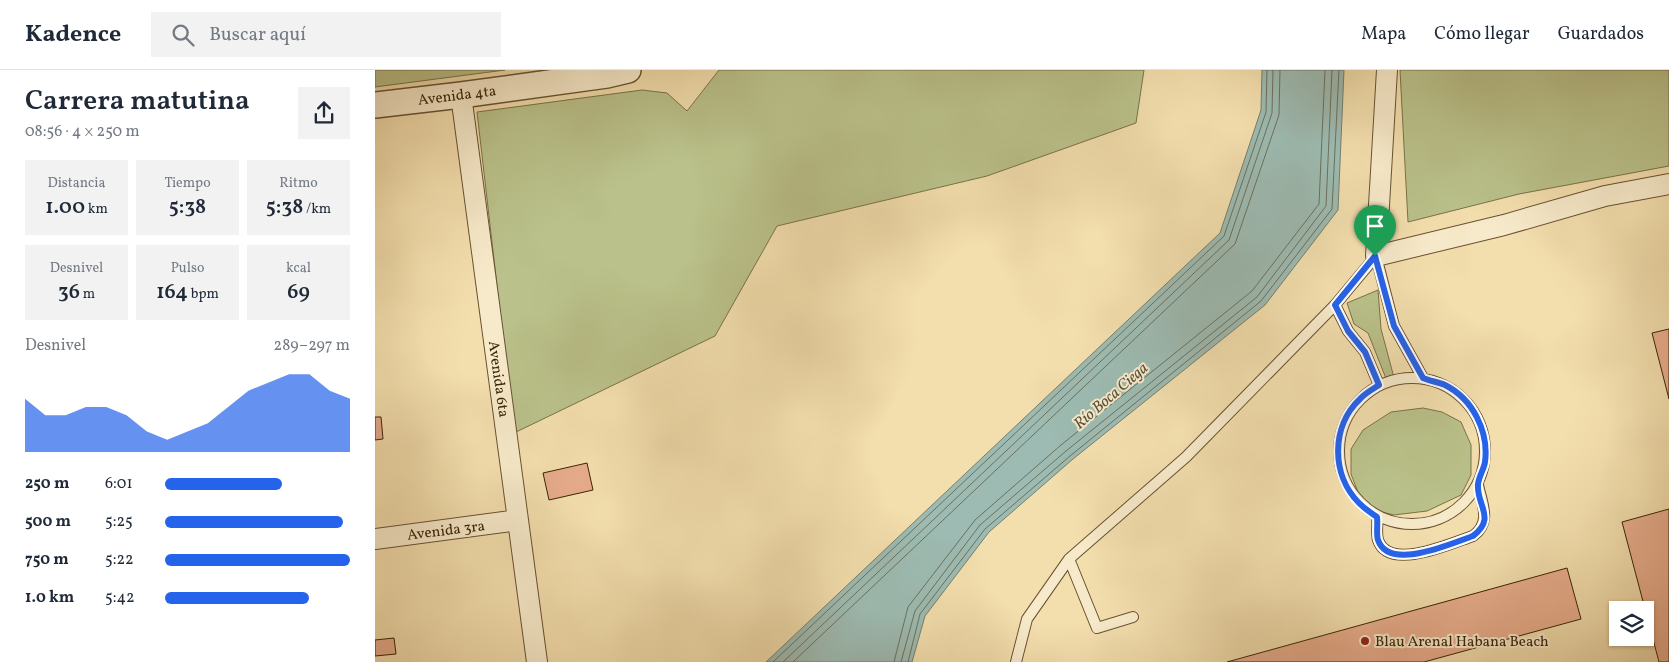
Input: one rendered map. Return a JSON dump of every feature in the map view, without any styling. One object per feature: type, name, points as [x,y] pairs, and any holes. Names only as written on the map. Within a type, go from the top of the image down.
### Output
[{"type":"street","name":"Avenida 4ta","points":[[375,105],[461,96],[607,75],[628,70]]},
{"type":"street","points":[[1387,70],[1375,256],[1504,225],[1605,196],[1669,184]]},
{"type":"street","name":"Avenida 6ta","points":[[461,96],[537,662]]},
{"type":"street","name":"Avenida 3ra","points":[[375,539],[518,520]]},
{"type":"lane","points":[[1016,662],[1027,619],[1069,558],[1186,457],[1335,305],[1375,256]]},
{"type":"lane","points":[[1375,256],[1394,326],[1423,378]]},
{"type":"lane","points":[[1335,305],[1348,331],[1365,352],[1379,385]]},
{"type":"lane","points":[[1400,378],[1423,378],[1452,390],[1464,399],[1478,418],[1485,440],[1485,463],[1478,485],[1464,504],[1445,517],[1423,524],[1399,524],[1377,517],[1359,503],[1345,484],[1338,462],[1339,439],[1346,417],[1360,399],[1379,385],[1400,378]]},
{"type":"lane","points":[[1377,517],[1378,540],[1383,548],[1391,554],[1402,556],[1420,553],[1465,539],[1480,531],[1485,523],[1478,485]]},
{"type":"lane","points":[[1069,558],[1097,628],[1133,617]]},
{"type":"green space","points":[[375,70],[505,70],[375,87]]},
{"type":"green space","points":[[719,70],[1144,70],[1136,123],[987,176],[777,226],[715,336],[514,433],[477,112],[642,90],[667,93],[687,111]]},
{"type":"green space","points":[[1400,70],[1669,70],[1669,166],[1519,194],[1408,222]]},
{"type":"green space","points":[[1378,290],[1381,329],[1396,385],[1389,386],[1368,333],[1354,324],[1347,303]]},
{"type":"green space","points":[[1423,408],[1442,412],[1461,422],[1471,445],[1471,475],[1461,495],[1427,511],[1394,515],[1374,510],[1361,500],[1351,474],[1351,449],[1363,430],[1391,412]]},
{"type":"water","name":"Río Boca Ciega","points":[[1262,70],[1344,70],[1338,210],[1265,305],[1073,459],[989,532],[925,616],[912,662],[766,662],[1220,233],[1261,110]]},
{"type":"building","points":[[1669,329],[1669,399],[1652,333]]},
{"type":"building","points":[[375,417],[381,417],[383,439],[375,440]]},
{"type":"building","points":[[587,463],[593,490],[549,500],[543,473]]},
{"type":"building","points":[[1669,509],[1669,662],[1659,662],[1654,643],[1654,601],[1643,601],[1622,522]]},
{"type":"building","points":[[1567,568],[1581,619],[1424,662],[1227,662]]},
{"type":"building","points":[[394,638],[396,654],[375,656],[375,640]]},
{"type":"place","name":"Blau Arenal Habana Beach","points":[[1365,641]]},
{"type":"route","points":[[1375,256],[1394,326],[1423,378],[1445,386],[1464,399],[1478,418],[1485,440],[1485,463],[1478,485],[1485,514],[1485,523],[1480,531],[1473,536],[1420,553],[1402,556],[1391,554],[1383,548],[1378,540],[1377,517],[1359,503],[1345,484],[1338,462],[1339,439],[1346,417],[1360,399],[1379,385],[1365,352],[1348,331],[1335,305],[1375,256]]}]
